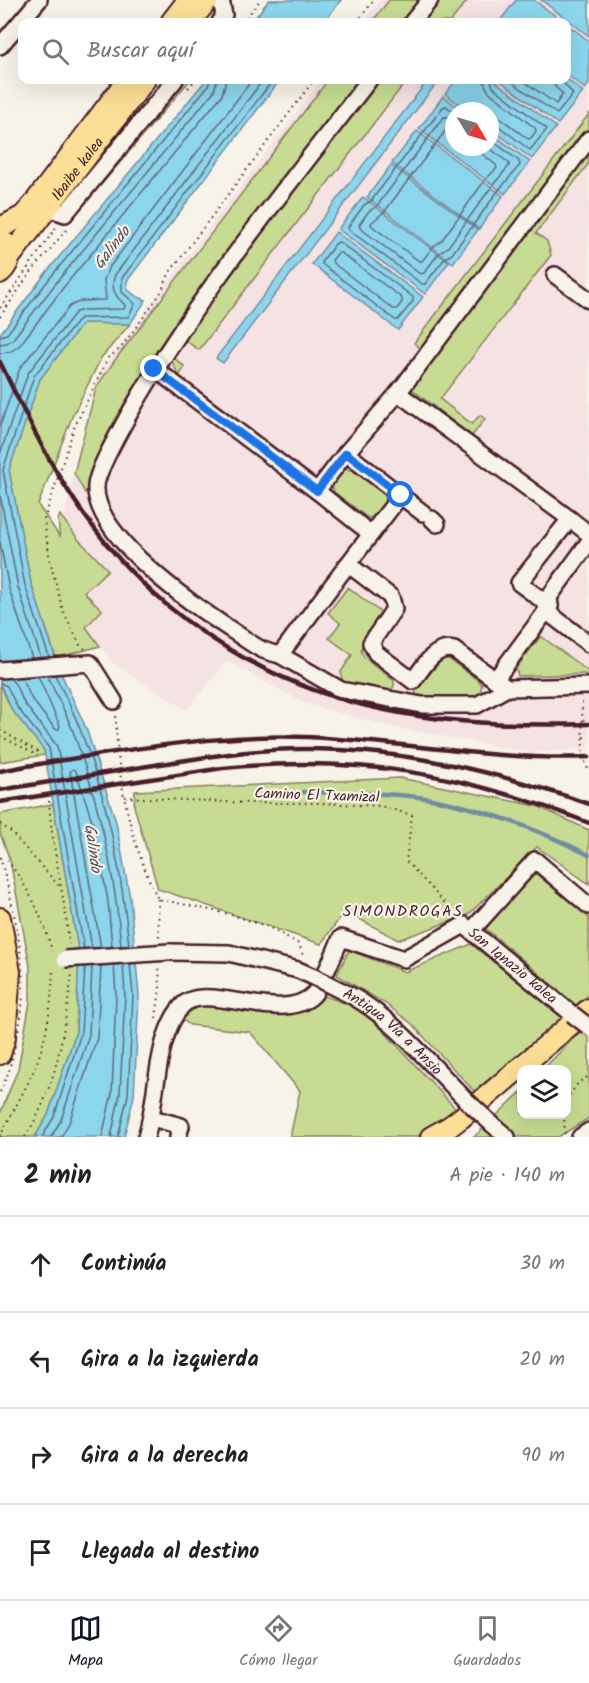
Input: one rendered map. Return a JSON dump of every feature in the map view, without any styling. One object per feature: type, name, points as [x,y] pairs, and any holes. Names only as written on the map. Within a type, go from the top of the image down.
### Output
[{"type":"main road","points":[[174,18],[188,0]]},
{"type":"main road","points":[[193,18],[208,0]]},
{"type":"main road","name":"Ibaibe kalea","points":[[0,228],[23,216],[32,206],[124,84]]},
{"type":"main road","name":"Ibaibe kalea","points":[[5,265],[142,84]]},
{"type":"main road","points":[[0,236],[8,244],[5,265]]},
{"type":"main road","points":[[0,918],[10,972],[5,1062]]},
{"type":"main road","points":[[535,1065],[583,1012]]},
{"type":"main road","points":[[431,1137],[455,1123],[561,1036]]},
{"type":"main road","points":[[458,1137],[517,1083]]},
{"type":"street","points":[[24,18],[39,0]]},
{"type":"street","points":[[185,18],[199,0]]},
{"type":"street","points":[[221,0],[224,15],[222,18]]},
{"type":"street","points":[[415,18],[430,0]]},
{"type":"street","points":[[0,46],[18,25]]},
{"type":"street","points":[[61,213],[172,84]]},
{"type":"street","points":[[366,84],[189,318],[154,369],[114,442],[96,484],[98,503],[111,527],[148,568],[204,612],[262,650],[280,655],[341,690],[422,705],[477,705],[501,684],[548,609],[549,597],[589,542]]},
{"type":"street","points":[[317,491],[346,453],[398,393],[589,139]]},
{"type":"street","points":[[555,275],[589,300]]},
{"type":"street","points":[[154,369],[371,534]]},
{"type":"street","points":[[398,393],[589,534]]},
{"type":"street","points":[[346,453],[431,518]]},
{"type":"street","points":[[280,655],[401,495]]},
{"type":"street","points":[[570,519],[519,583],[589,644]]},
{"type":"street","points":[[348,564],[391,597],[394,609],[371,643],[376,652],[413,681],[435,654],[443,649],[449,649],[454,650],[501,684],[589,686]]},
{"type":"street","points":[[0,670],[90,663],[114,701]]},
{"type":"street","points":[[399,700],[404,674]]},
{"type":"street","points":[[146,1137],[152,1118],[161,1054],[171,1023],[183,1004],[199,997],[279,1007],[302,1003],[341,938],[404,959],[468,927],[535,860],[589,906]]},
{"type":"street","name":"San Ignazio kalea","points":[[468,927],[583,1012],[589,1027]]},
{"type":"street","name":"Antigua Vía a Ansio","points":[[60,959],[164,948],[229,953],[298,970],[314,985],[344,992],[362,1000],[383,1016],[466,1100],[507,1137]]},
{"type":"street","points":[[152,1118],[181,1126],[178,1137]]},
{"type":"street","points":[[580,1137],[589,1131]]},
{"type":"path","points":[[246,18],[260,0]]},
{"type":"path","points":[[360,18],[374,0]]},
{"type":"path","points":[[0,308],[61,213]]},
{"type":"path","points":[[114,701],[116,739],[125,797],[144,871],[158,899],[164,948]]},
{"type":"path","points":[[582,702],[585,737],[583,757],[588,769]]},
{"type":"path","points":[[583,720],[588,719]]},
{"type":"path","points":[[0,730],[40,753]]},
{"type":"path","points":[[0,736],[35,754]]},
{"type":"path","points":[[583,757],[589,756]]},
{"type":"path","name":"Camino El Txamizal","points":[[125,797],[380,806],[412,815],[406,861],[468,927]]},
{"type":"path","points":[[0,825],[10,831],[62,889]]},
{"type":"path","points":[[0,857],[20,950],[23,994],[19,1029],[5,1062],[0,1092]]},
{"type":"path","points":[[0,1137],[36,1067],[46,1033],[60,959],[35,903],[7,860]]},
{"type":"path","points":[[158,899],[229,914],[269,927],[299,944],[303,953],[298,970]]},
{"type":"path","points":[[155,1021],[160,988],[159,966]]},
{"type":"path","points":[[571,1094],[579,1082],[589,1076]]},
{"type":"path","points":[[564,1119],[565,1137]]},
{"type":"shaded area","points":[[380,0],[589,0],[589,748],[533,753],[391,727],[306,704],[227,661],[187,710],[111,662],[73,609],[61,538],[76,459],[101,371],[318,84],[571,84],[571,18],[366,18]]},
{"type":"green space","points":[[389,0],[419,0],[405,18],[375,18]]},
{"type":"green space","points":[[437,0],[468,0],[453,18],[423,18]]},
{"type":"green space","points":[[182,84],[187,84],[85,204],[83,202]]},
{"type":"green space","points":[[325,84],[356,84],[158,349],[113,428],[85,493],[74,473],[96,388]]},
{"type":"green space","points":[[374,84],[404,84],[199,350],[186,341],[174,358],[185,367],[179,376],[171,359],[175,347]]},
{"type":"green space","points":[[589,114],[589,129],[422,350],[414,343]]},
{"type":"green space","points":[[589,149],[589,163],[536,233],[547,241],[551,255],[440,399],[472,424],[480,415],[485,419],[472,436],[409,387]]},
{"type":"green space","points":[[83,323],[130,324],[101,358],[72,417],[38,505],[60,537],[58,520],[60,515],[78,539],[108,570],[84,592],[102,610],[86,627],[100,646],[56,658],[31,583],[9,470],[40,379]]},
{"type":"green space","points":[[343,469],[352,470],[385,495],[386,503],[375,517],[368,518],[334,492],[331,482]]},
{"type":"green space","points":[[348,587],[380,612],[361,650],[364,657],[394,681],[394,686],[389,693],[347,687],[342,681],[341,672],[352,655],[329,638],[340,623],[328,613]]},
{"type":"green space","points":[[541,636],[589,674],[518,676],[516,668]]},
{"type":"green space","points":[[443,658],[449,659],[480,682],[482,685],[479,696],[475,699],[416,698],[416,690]]},
{"type":"green space","points":[[0,684],[12,710],[44,750],[45,755],[0,762]]},
{"type":"green space","points":[[400,778],[537,806],[589,830],[589,884],[537,847],[468,915],[398,940],[345,911],[321,944],[158,889],[134,806],[135,791]]},
{"type":"green space","points":[[53,804],[79,954],[76,1032],[48,1115],[35,1137],[0,1137],[0,1114],[18,1069],[30,1002],[30,966],[10,860],[0,833],[0,814]]},
{"type":"green space","points":[[535,873],[589,918],[589,994],[577,1006],[485,928]]},
{"type":"green space","points":[[471,944],[566,1020],[474,1091],[412,1024],[386,1004],[337,975],[349,950],[405,972]]},
{"type":"green space","points":[[315,993],[363,1009],[458,1111],[424,1135],[290,1137],[300,1091],[250,1032],[190,1025],[181,1019],[196,1005],[290,1010]]},
{"type":"green space","points":[[581,1031],[589,1038],[589,1118],[558,1137],[474,1137],[517,1096],[517,1119],[571,1119],[571,1065],[547,1065]]},
{"type":"water","points":[[269,0],[341,0],[327,18],[255,18]]},
{"type":"water","points":[[516,0],[534,0],[559,18],[502,18]]},
{"type":"water","points":[[541,0],[589,0],[589,36],[571,22],[571,18],[565,18]]},
{"type":"water","points":[[571,27],[589,41],[589,84],[585,89],[571,78]]},
{"type":"water","points":[[571,82],[583,92],[558,124],[504,84]]},
{"type":"water","name":"Galindo","points":[[203,84],[277,84],[127,281],[127,289],[146,300],[130,324],[83,323],[40,379],[9,470],[31,583],[60,671],[86,728],[116,822],[130,898],[139,995],[134,1096],[124,1137],[35,1137],[48,1115],[76,1032],[79,954],[44,750],[12,710],[0,684],[0,334],[45,274]]},
{"type":"water","points":[[425,84],[436,84],[223,363],[216,358]]},
{"type":"water","points":[[453,84],[499,84],[556,127],[532,159],[499,135],[499,102],[456,102],[445,94]]},
{"type":"water","points":[[443,96],[451,102],[445,102],[445,149],[419,129]]},
{"type":"water","points":[[417,131],[445,152],[445,156],[450,156],[503,196],[479,229],[392,163]]},
{"type":"water","points":[[499,139],[530,162],[505,194],[455,156],[499,156]]},
{"type":"water","points":[[391,165],[478,230],[453,263],[367,197]]},
{"type":"water","points":[[363,197],[449,262],[425,294],[338,229]]},
{"type":"water","points":[[336,232],[423,297],[398,330],[312,264]]},
{"type":"waterway","points":[[303,792],[387,794],[437,800],[515,823],[589,855]]},
{"type":"railway","points":[[0,362],[55,468],[94,528],[122,562],[153,593],[223,646],[301,685],[385,710],[487,723],[589,724]]},
{"type":"railway","points":[[0,771],[158,746],[207,740],[282,736],[342,739],[518,756],[589,757]]},
{"type":"railway","points":[[0,790],[229,754],[310,749],[346,750],[417,758],[521,782],[589,804]]},
{"type":"railway","points":[[0,802],[223,768],[319,764],[409,772],[454,780],[498,791],[589,823]]},
{"type":"district","name":"SIMONDROGAS","points":[[403,910]]},
{"type":"route","points":[[154,369],[317,491],[346,453],[401,495]]}]
